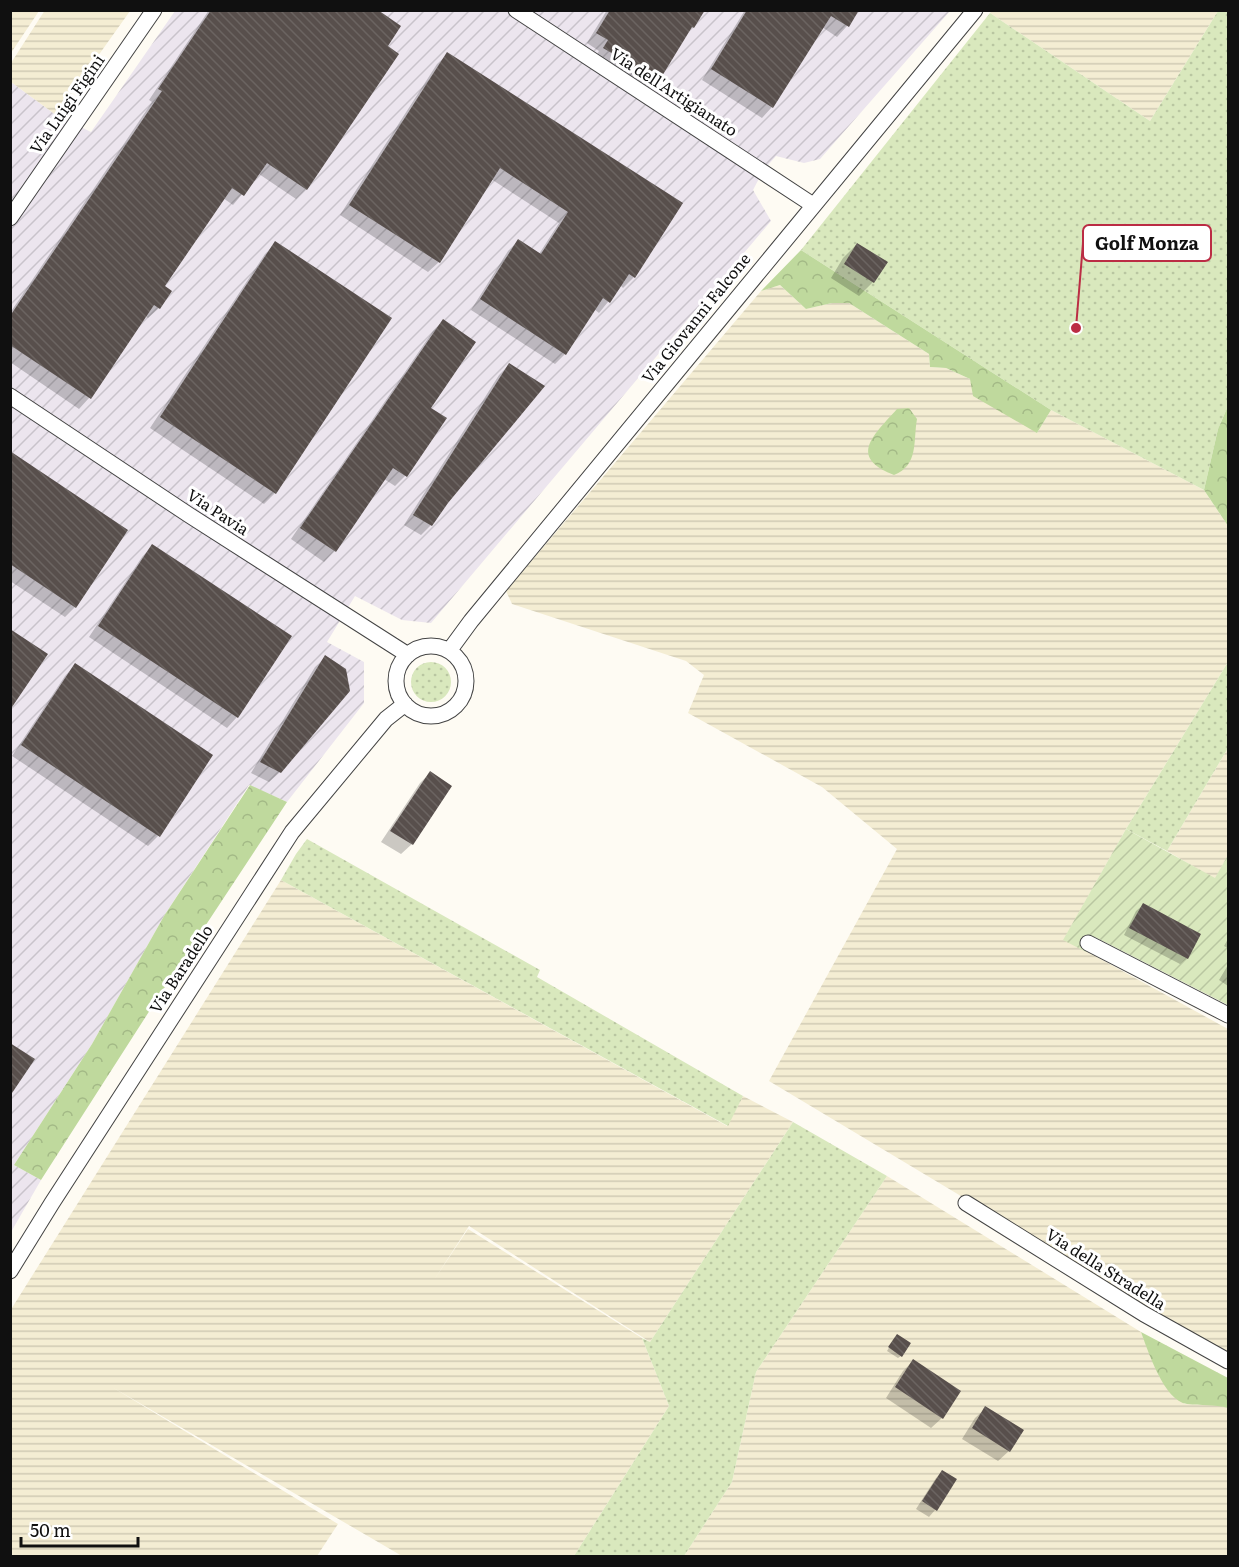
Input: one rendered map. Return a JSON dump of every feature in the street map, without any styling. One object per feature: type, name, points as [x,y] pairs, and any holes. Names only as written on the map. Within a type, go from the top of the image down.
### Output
[{"type":"street","name":"Via Luigi Figini","points":[[10,218],[154,10]]},
{"type":"street","name":"Via dell'Artigianato","points":[[516,10],[813,205]]},
{"type":"street","name":"Via Giovanni Falcone","points":[[450,651],[471,621],[975,10]]},
{"type":"street","name":"Via Pavia","points":[[10,396],[189,515],[408,655]]},
{"type":"street","points":[[428,646],[450,651],[459,659],[466,681],[464,693],[458,704],[438,716],[426,716],[414,712],[405,705],[396,685],[401,663],[417,649],[428,646]]},
{"type":"street","name":"Via Baradello","points":[[10,1271],[292,832],[386,719],[405,705]]},
{"type":"street","points":[[1088,943],[1228,1015]]},
{"type":"street","name":"Via della Stradella","points":[[966,1203],[1144,1314],[1228,1361]]},
{"type":"shaded area","points":[[45,10],[130,11],[56,115],[11,82],[11,63]]},
{"type":"shaded area","points":[[992,10],[1218,11],[1150,121],[990,13]]},
{"type":"shaded area","points":[[10,11],[39,11],[11,53]]},
{"type":"shaded area","points":[[175,11],[950,11],[820,159],[804,163],[776,156],[763,171],[753,190],[771,221],[431,623],[402,620],[355,596],[327,642],[364,662],[364,703],[287,802],[249,785],[164,916],[92,1044],[14,1165],[41,1180],[11,1232],[11,82],[56,115],[91,132]]},
{"type":"shaded area","points":[[780,285],[806,309],[832,303],[849,303],[929,354],[930,367],[946,368],[970,379],[1037,433],[1051,410],[1204,490],[1228,526],[1228,662],[1126,829],[1064,939],[1228,1029],[1228,1354],[769,1081],[897,849],[822,787],[688,713],[704,675],[686,661],[512,604],[506,591],[761,291]]},
{"type":"shaded area","points":[[1228,748],[1228,855],[1215,879],[1167,851]]},
{"type":"shaded area","points":[[281,880],[727,1126],[743,1096],[793,1122],[650,1342],[469,1226],[434,1280],[468,1229],[642,1338],[669,1406],[574,1556],[402,1556],[112,1387],[338,1524],[317,1556],[11,1556],[10,1311]]},
{"type":"shaded area","points":[[887,1176],[1141,1332],[1158,1374],[1172,1395],[1185,1404],[1219,1405],[1228,1408],[1228,1556],[684,1556],[732,1482],[756,1372]]},
{"type":"green space","points":[[1218,11],[1228,11],[1228,406],[1218,429],[1204,490],[1051,410],[801,250],[990,13],[1150,121]]},
{"type":"green space","points":[[801,250],[1051,410],[1037,433],[973,396],[970,379],[946,368],[930,367],[929,354],[849,303],[832,303],[806,309],[780,285],[761,291]]},
{"type":"green space","points":[[1228,406],[1228,526],[1204,490],[1218,429]]},
{"type":"green space","points":[[909,408],[917,419],[913,451],[908,465],[894,475],[871,461],[868,453],[869,445],[897,409]]},
{"type":"green space","points":[[431,662],[439,663],[445,668],[450,674],[450,690],[445,696],[439,701],[431,702],[423,701],[417,696],[412,690],[411,682],[412,674],[417,668],[423,663]]},
{"type":"green space","points":[[1228,662],[1228,748],[1167,851],[1126,829]]},
{"type":"green space","points":[[250,785],[287,802],[41,1180],[14,1165],[92,1044],[164,916]]},
{"type":"green space","points":[[1126,829],[1215,878],[1228,855],[1228,1005],[1095,937],[1086,952],[1063,940]]},
{"type":"green space","points":[[307,839],[540,970],[537,977],[743,1096],[728,1126],[281,880]]},
{"type":"green space","points":[[793,1122],[887,1176],[756,1372],[732,1482],[684,1556],[574,1556],[669,1406],[642,1338],[650,1342]]},
{"type":"green space","points":[[1141,1332],[1228,1378],[1228,1408],[1187,1404],[1179,1401],[1164,1385]]},
{"type":"building","points":[[211,10],[378,10],[401,26],[388,46],[399,54],[307,190],[267,163],[244,196],[232,188],[165,286],[172,291],[160,309],[154,305],[91,399],[10,345],[10,316],[162,91],[158,89]]},
{"type":"building","points":[[610,10],[705,10],[659,81],[603,48],[608,40],[596,33]]},
{"type":"building","points":[[747,10],[859,10],[849,27],[831,16],[773,108],[711,69]]},
{"type":"building","points":[[447,52],[683,203],[635,278],[629,274],[610,303],[603,298],[566,355],[480,299],[518,239],[541,254],[568,212],[500,168],[440,263],[349,205]]},
{"type":"building","points":[[275,241],[392,318],[276,494],[160,417]]},
{"type":"building","points":[[857,243],[888,262],[874,283],[844,264]]},
{"type":"building","points":[[443,319],[476,342],[431,408],[447,418],[407,477],[393,468],[336,552],[300,528]]},
{"type":"building","points":[[509,363],[545,386],[448,503],[432,526],[413,515]]},
{"type":"building","points":[[10,451],[128,530],[76,608],[10,564]]},
{"type":"building","points":[[152,544],[292,636],[238,718],[98,626]]},
{"type":"building","points":[[10,629],[48,654],[10,710]]},
{"type":"building","points":[[325,655],[346,669],[350,691],[281,773],[260,762]]},
{"type":"building","points":[[75,663],[213,755],[160,837],[21,745]]},
{"type":"building","points":[[430,771],[452,786],[413,845],[390,831]]},
{"type":"building","points":[[1143,903],[1201,934],[1188,959],[1129,928]]},
{"type":"building","points":[[10,1043],[35,1059],[10,1096]]},
{"type":"building","points":[[897,1334],[911,1343],[902,1357],[888,1347]]},
{"type":"building","points":[[913,1359],[961,1391],[943,1419],[895,1387]]},
{"type":"building","points":[[985,1406],[1024,1430],[1010,1452],[972,1428]]},
{"type":"building","points":[[942,1470],[957,1479],[937,1511],[922,1501]]},
{"type":"place","name":"Golf Monza","points":[[1076,328]]}]
